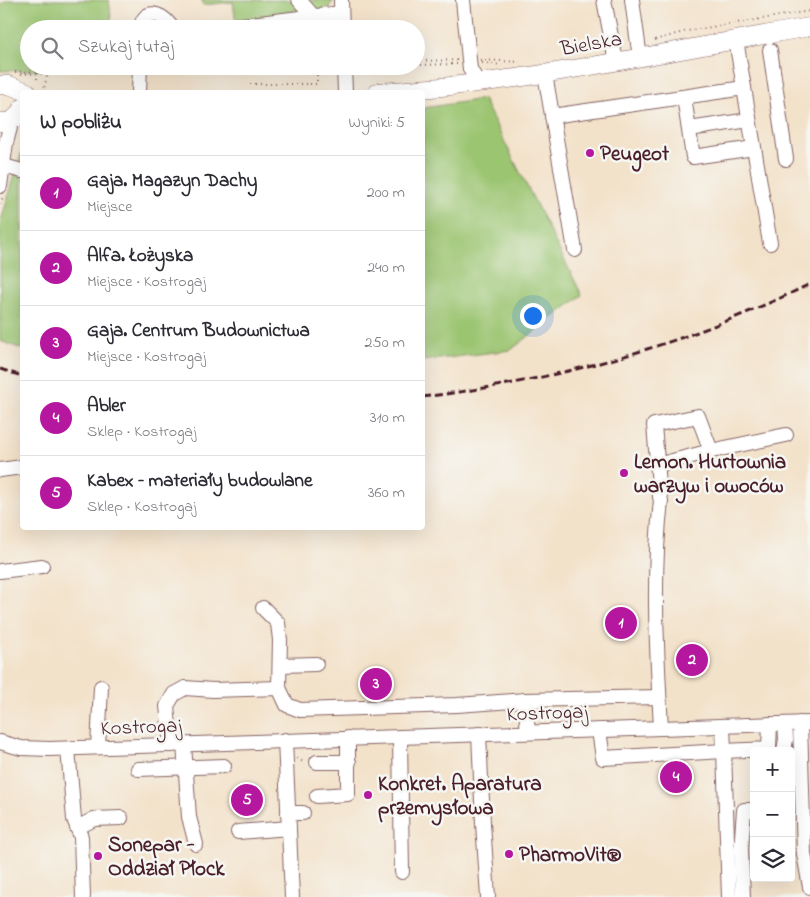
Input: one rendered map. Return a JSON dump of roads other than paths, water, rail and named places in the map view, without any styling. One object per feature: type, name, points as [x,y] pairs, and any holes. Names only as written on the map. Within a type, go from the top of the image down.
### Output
[{"type":"main road","name":"Bielska","points":[[415,90],[476,84],[545,74],[810,28]]},
{"type":"street","points":[[299,0],[314,17]]},
{"type":"street","points":[[463,0],[470,69],[476,84]]},
{"type":"street","points":[[604,0],[616,62]]},
{"type":"street","points":[[632,0],[640,58]]},
{"type":"street","points":[[288,20],[314,17],[341,7],[342,20]]},
{"type":"street","points":[[143,20],[156,14],[164,16],[167,20]]},
{"type":"street","points":[[736,40],[770,243]]},
{"type":"street","points":[[770,50],[786,160]]},
{"type":"street","points":[[545,74],[575,250]]},
{"type":"street","points":[[139,90],[140,75]]},
{"type":"street","points":[[344,75],[345,90]]},
{"type":"street","points":[[552,116],[744,88]]},
{"type":"street","points":[[684,97],[693,157],[754,148]]},
{"type":"street","points":[[0,186],[1,165],[15,99]]},
{"type":"street","points":[[689,128],[749,120]]},
{"type":"street","points":[[1,165],[20,170]]},
{"type":"street","points":[[661,728],[656,615],[657,534],[660,501],[654,425],[698,416],[711,451]]},
{"type":"street","points":[[657,465],[786,435]]},
{"type":"street","points":[[0,470],[20,466]]},
{"type":"street","points":[[0,571],[42,566]]},
{"type":"street","points":[[263,608],[278,623],[280,640],[279,688],[287,704],[300,710],[525,700],[659,697]]},
{"type":"street","points":[[280,664],[316,664]]},
{"type":"street","points":[[98,747],[100,686]]},
{"type":"street","points":[[196,844],[189,817],[186,768],[177,744],[167,706],[174,694],[185,688],[213,690],[279,688]]},
{"type":"street","points":[[525,700],[528,732]]},
{"type":"street","points":[[805,723],[804,854],[810,887]]},
{"type":"street","name":"Kostrogaj","points":[[0,742],[30,749],[805,723]]},
{"type":"street","points":[[599,730],[603,758],[768,750],[770,724]]},
{"type":"street","points":[[784,747],[785,724]]},
{"type":"street","points":[[723,726],[729,897]]},
{"type":"street","points":[[479,734],[488,897]]},
{"type":"street","points":[[400,737],[402,872]]},
{"type":"street","points":[[317,796],[348,794],[348,738]]},
{"type":"street","points":[[285,740],[292,897]]},
{"type":"street","points":[[68,748],[74,819],[81,837],[84,897]]},
{"type":"street","points":[[317,762],[349,762]]},
{"type":"street","points":[[138,769],[224,766]]},
{"type":"street","points":[[743,897],[741,850],[744,810],[750,810]]},
{"type":"street","points":[[288,813],[303,814]]},
{"type":"street","points":[[77,828],[94,819],[121,818]]},
{"type":"street","points":[[238,832],[289,828]]},
{"type":"railway","points":[[425,397],[523,381],[621,357],[717,325],[810,284]]},
{"type":"railway","points":[[0,369],[20,375]]},
{"type":"place","name":"Peugeot","points":[[590,153]]},
{"type":"place","name":"Lemon. Hurtownia warzyw i owoców","points":[[624,473]]},
{"type":"place","name":"Gaja. Magazyn Dachy","points":[[621,623]]},
{"type":"place","name":"Alfa. Łożyska","points":[[692,660]]},
{"type":"place","name":"Gaja. Centrum Budownictwa","points":[[376,684]]},
{"type":"place","name":"Abler","points":[[676,777]]},
{"type":"place","name":"Konkret. Aparatura przemysłowa","points":[[368,795]]},
{"type":"place","name":"Kabex – materiały budowlane","points":[[247,800]]},
{"type":"place","name":"PharmoVit®","points":[[509,854]]},
{"type":"place","name":"Sonepar - Oddział Płock","points":[[98,856]]}]
